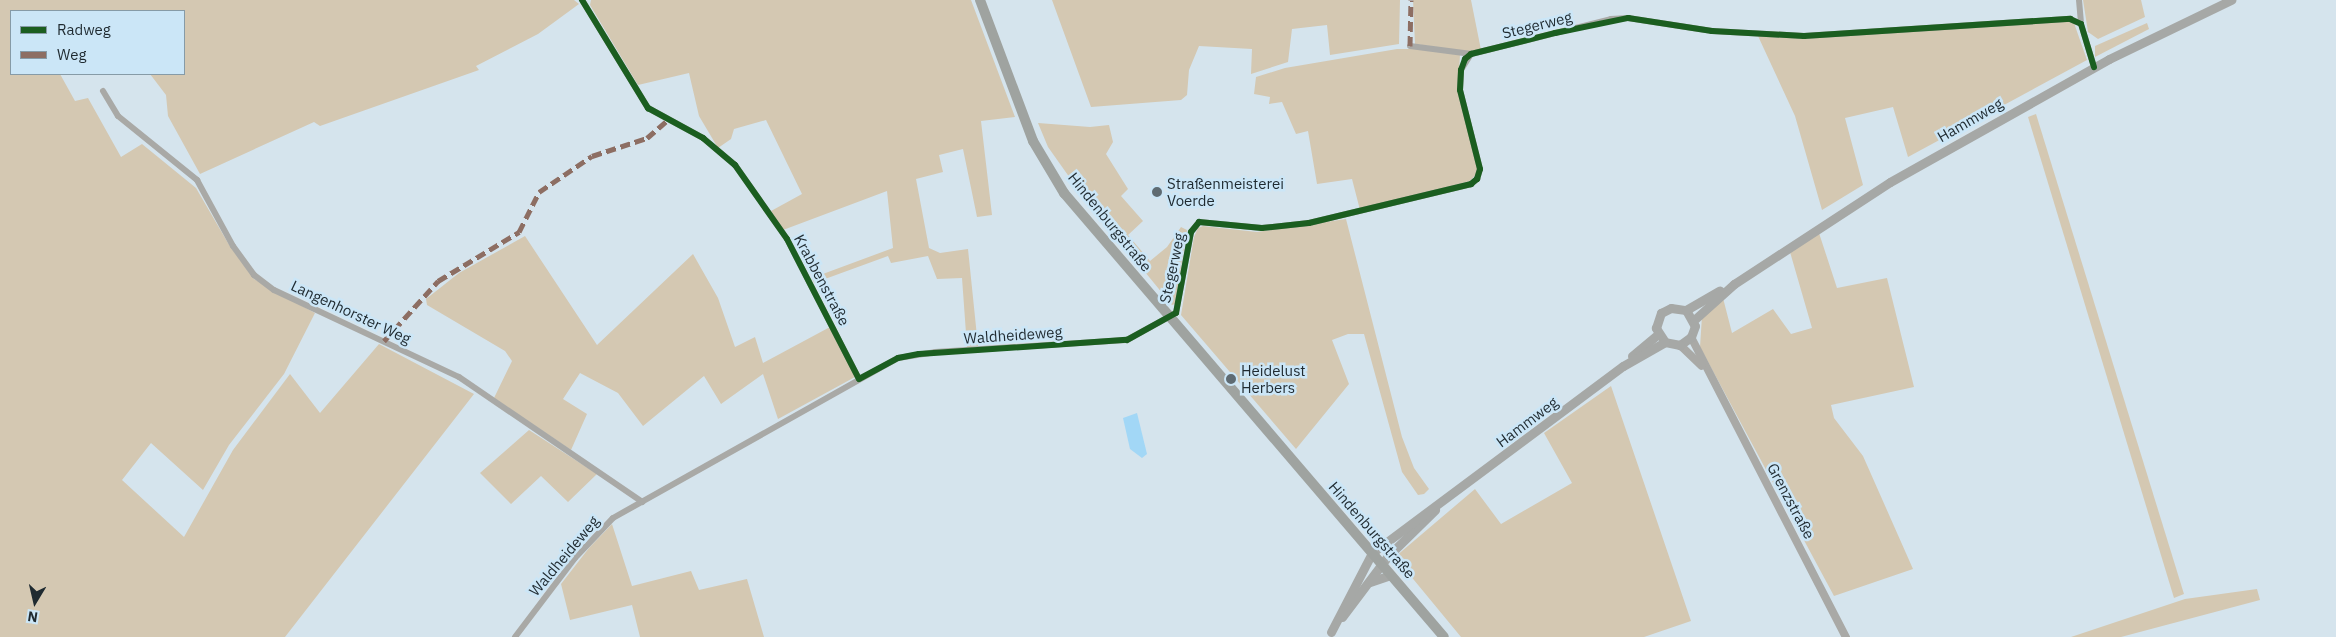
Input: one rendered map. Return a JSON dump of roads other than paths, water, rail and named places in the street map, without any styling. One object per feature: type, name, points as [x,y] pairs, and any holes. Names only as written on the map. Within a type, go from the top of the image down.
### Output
[{"type":"main road","name":"Hindenburgstraße","points":[[980,0],[1042,158],[1064,193],[1444,637]]},
{"type":"main road","name":"Hammweg","points":[[1329,634],[1377,559],[1420,515],[1445,500],[1624,366],[1658,334],[1657,323],[1661,313],[1671,308],[1686,310],[1734,284],[1890,182],[2094,67],[2231,0]]},
{"type":"main road","name":"Hammweg","points":[[1694,320],[1734,284]]},
{"type":"main road","points":[[1658,334],[1665,342],[1680,345],[1691,337],[1694,320],[1686,310]]},
{"type":"main road","name":"Hammweg","points":[[1624,366],[1665,342]]},
{"type":"main road","name":"Hammweg","points":[[1377,559],[1388,556],[1445,500]]},
{"type":"main road","name":"Hammweg","points":[[1329,634],[1370,582],[1377,559]]},
{"type":"main road","points":[[1370,582],[1390,575]]},
{"type":"street","name":"Krabbenstraße","points":[[582,0],[648,108],[703,138],[735,165],[787,239],[859,379]]},
{"type":"street","points":[[2079,0],[2081,24],[2094,67]]},
{"type":"street","name":"Stegerweg","points":[[1410,46],[1471,54],[1602,22],[1628,18],[1712,31],[1804,36],[1893,32],[2047,18],[2070,19],[2081,24]]},
{"type":"street","name":"Stegerweg","points":[[1170,318],[1180,303],[1190,232],[1199,222],[1262,228],[1309,223],[1477,179],[1479,163],[1460,90],[1460,70],[1471,54]]},
{"type":"street","name":"Langenhorster Weg","points":[[103,91],[118,116],[197,180],[233,246],[254,275],[274,290],[459,377],[642,502]]},
{"type":"street","name":"Waldheideweg","points":[[514,637],[594,535],[613,518],[898,358],[919,354],[1127,340],[1170,318]]},
{"type":"street","name":"Grenzstraße","points":[[1691,337],[1845,637]]},
{"type":"street","name":"Grenzstraße","points":[[1680,345],[1691,352],[1711,378]]},
{"type":"water","points":[[1137,413],[1147,454],[1142,458],[1130,449],[1123,418]]},
{"type":"place","name":"Straßenmeisterei Voerde","points":[[1157,192]]},
{"type":"place","name":"Heidelust Herbers","points":[[1231,379]]}]
